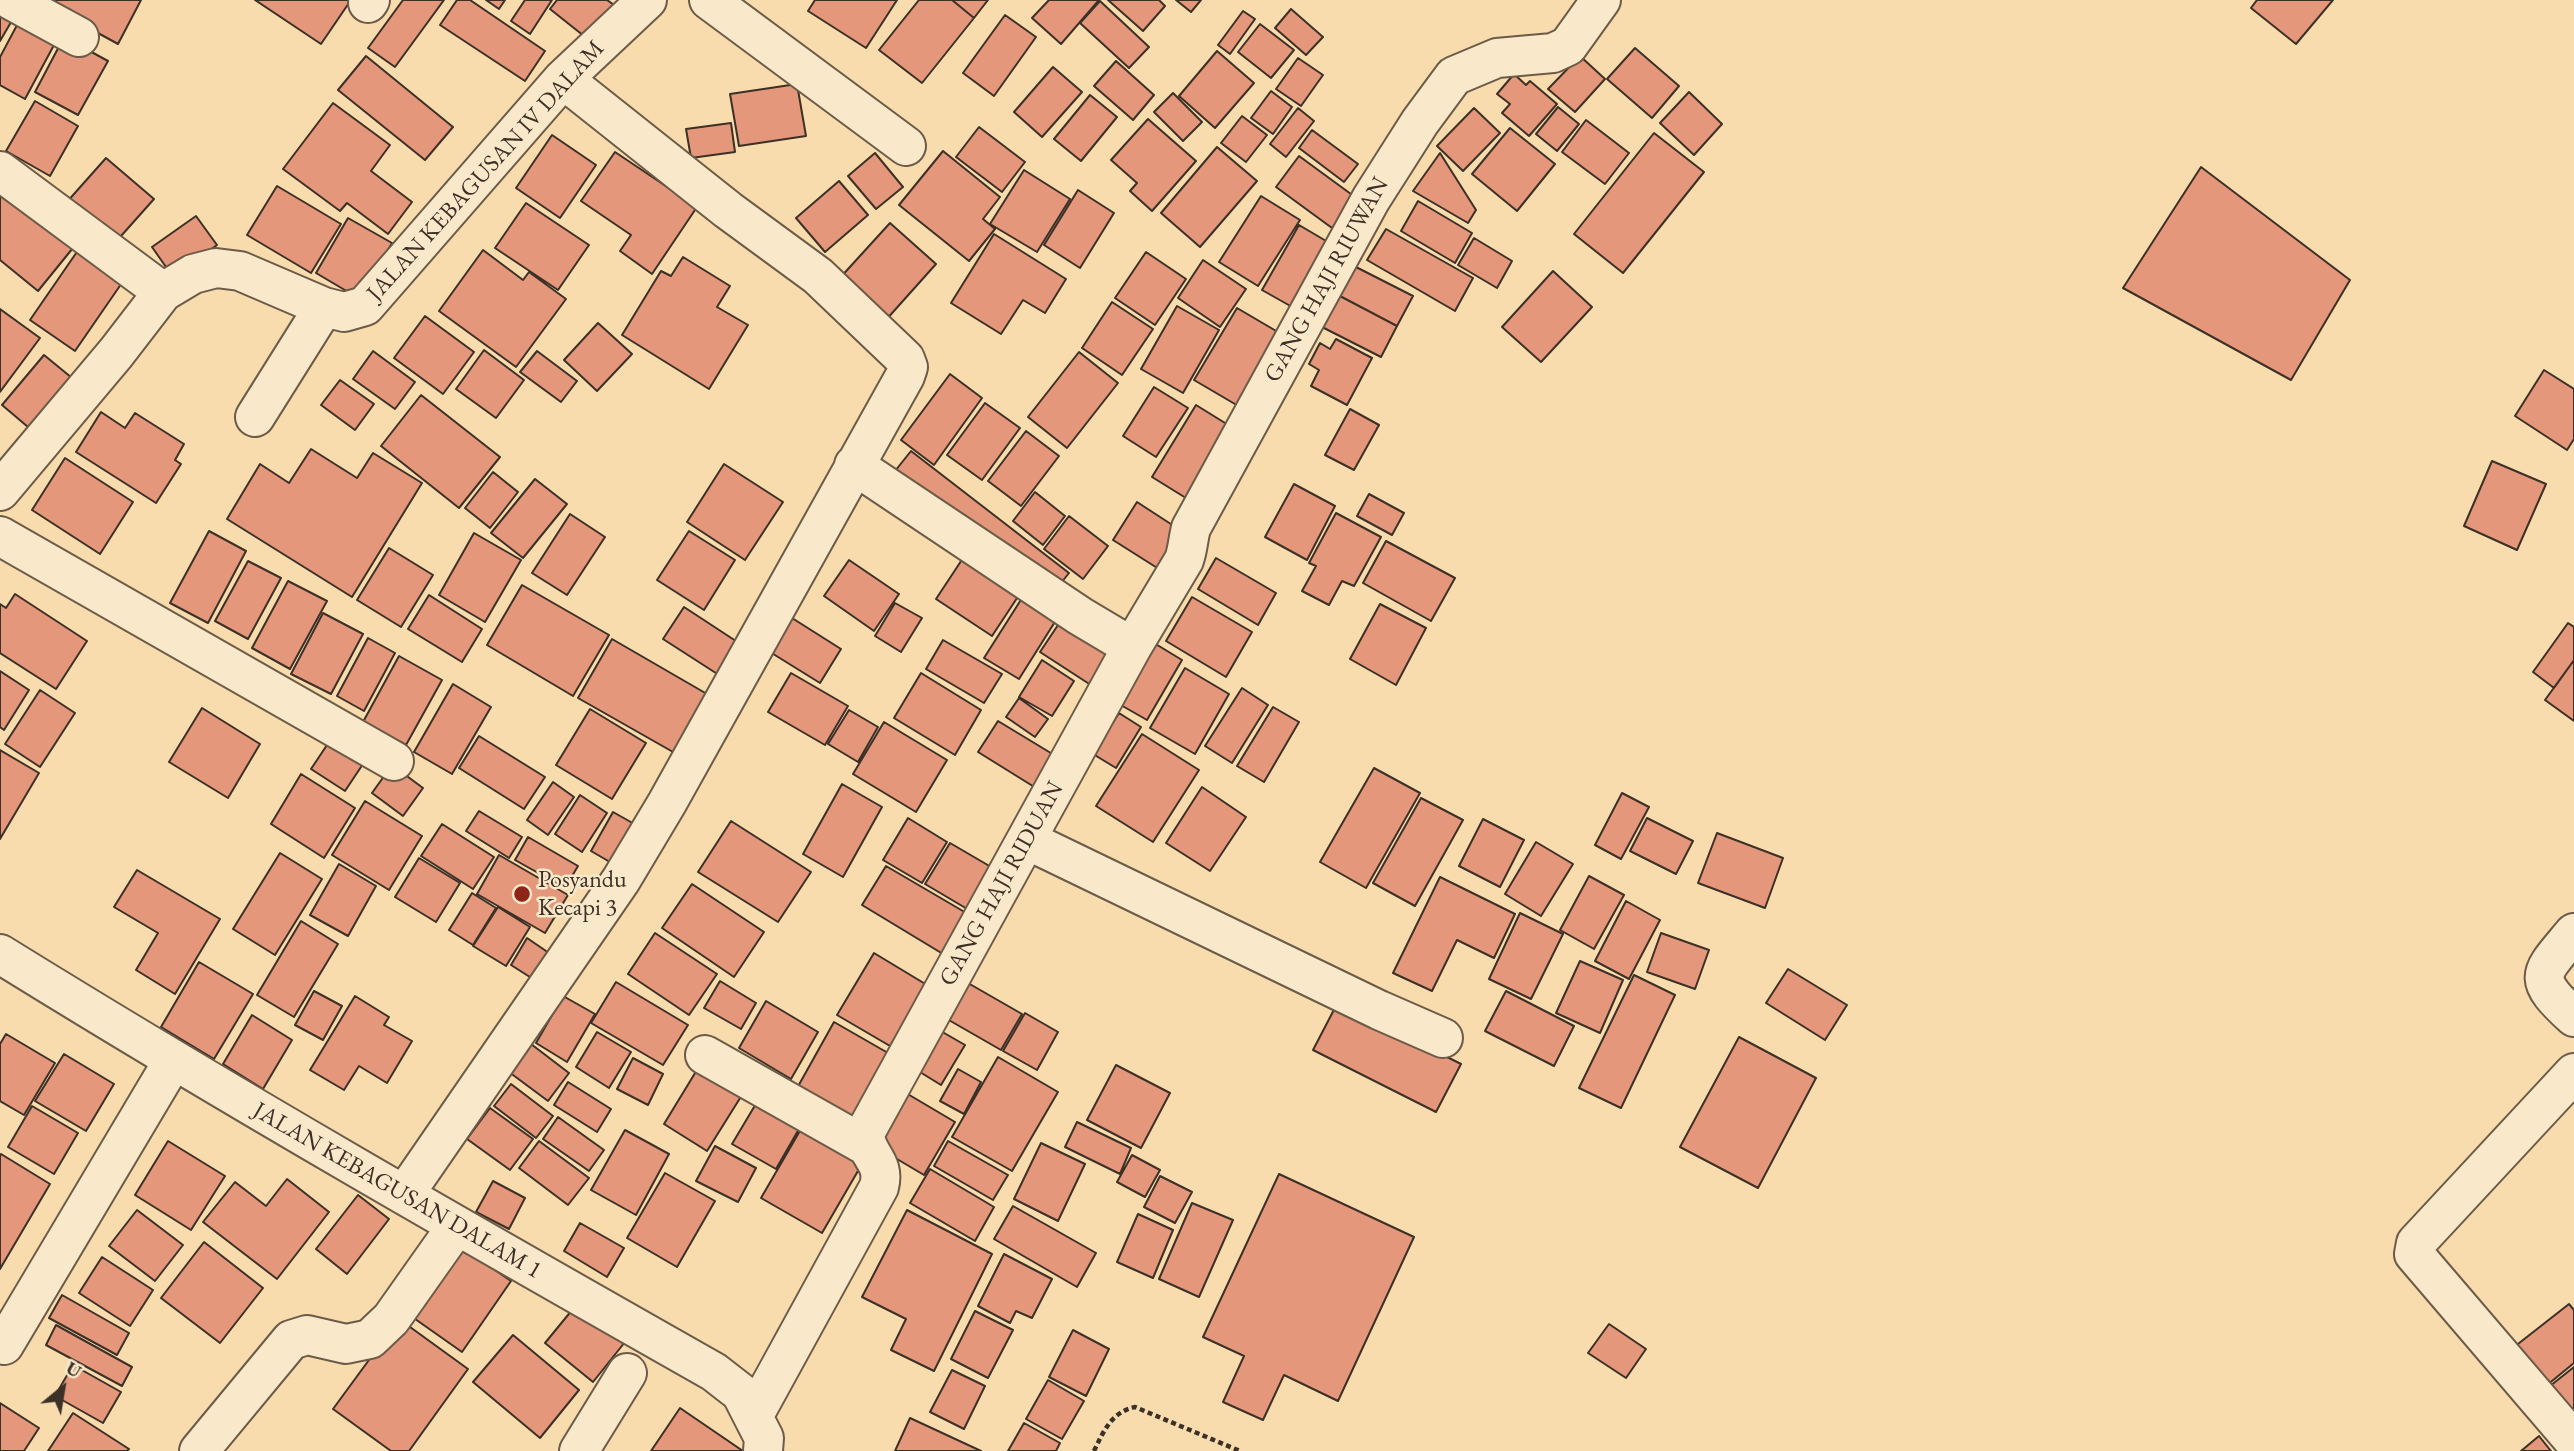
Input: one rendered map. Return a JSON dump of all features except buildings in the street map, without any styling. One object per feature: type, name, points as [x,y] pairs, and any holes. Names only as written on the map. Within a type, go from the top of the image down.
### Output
[{"type":"street","points":[[11,0],[79,37]]},
{"type":"street","name":"JALAN KEBAGUSAN IV DALAM","points":[[0,491],[116,353],[163,292],[193,274],[216,268],[240,271],[324,307],[344,312],[365,306],[563,79],[647,0]]},
{"type":"street","points":[[709,0],[906,146]]},
{"type":"street","name":"GANG HAJI RIUWAN","points":[[1132,647],[1184,561],[1191,528],[1296,333],[1371,199],[1420,122],[1454,76],[1497,58],[1553,53],[1568,46],[1601,0]]},
{"type":"street","points":[[404,1195],[621,880],[667,803],[908,367],[905,359],[818,276],[728,210],[563,79]]},
{"type":"street","points":[[0,171],[163,292]]},
{"type":"street","points":[[256,417],[324,307]]},
{"type":"street","points":[[854,465],[1132,647]]},
{"type":"street","points":[[0,536],[394,761]]},
{"type":"street","name":"GANG HAJI RIDUAN","points":[[868,1147],[865,1133],[1132,647]]},
{"type":"street","points":[[1027,840],[1379,1010],[1443,1038]]},
{"type":"street","points":[[2574,933],[2546,967],[2544,984],[2555,1000],[2574,1017]]},
{"type":"street","name":"JALAN KEBAGUSAN DALAM 1","points":[[0,954],[173,1061],[456,1227],[714,1372],[741,1394],[768,1439]]},
{"type":"street","points":[[705,1055],[868,1147],[879,1164],[882,1176],[768,1439]]},
{"type":"street","points":[[4,1345],[173,1061]]},
{"type":"street","points":[[2574,1073],[2416,1243],[2414,1254],[2574,1441]]},
{"type":"street","points":[[199,1451],[291,1340],[307,1335],[346,1344],[370,1339],[391,1319],[456,1227]]},
{"type":"street","points":[[579,1451],[627,1373]]},
{"type":"path","points":[[1094,1451],[1107,1424],[1122,1410],[1135,1407],[1240,1451]]},
{"type":"place","name":"Posyandu Kecapi 3","points":[[522,894]]}]
